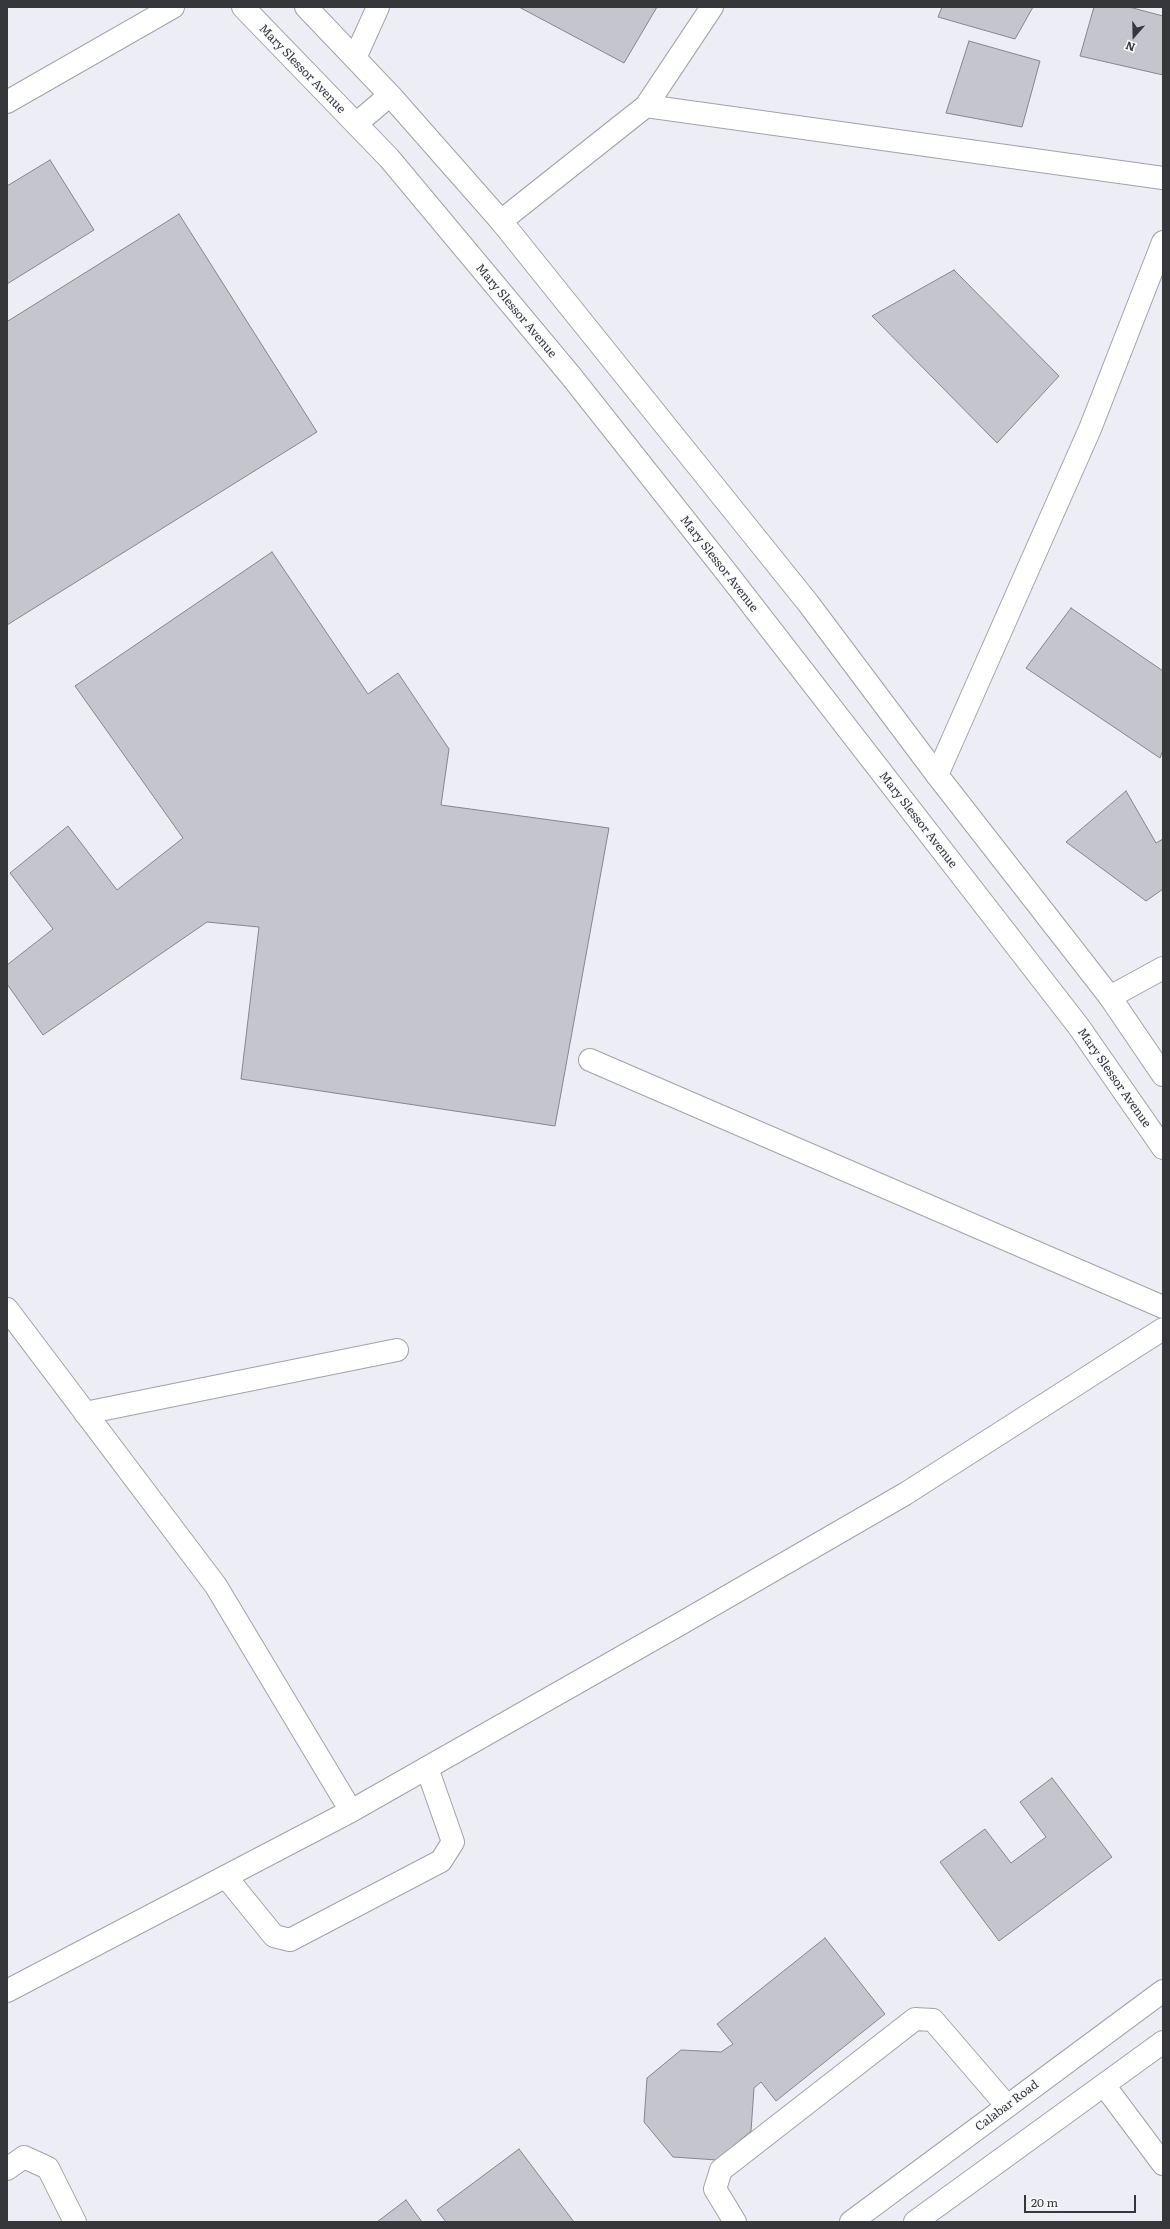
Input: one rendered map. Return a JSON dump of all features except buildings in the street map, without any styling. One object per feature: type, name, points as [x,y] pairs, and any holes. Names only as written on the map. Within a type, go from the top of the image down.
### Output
[{"type":"street","points":[[7,102],[173,7]]},
{"type":"street","name":"Mary Slessor Avenue","points":[[243,7],[389,158],[571,376],[722,566],[1079,1027],[1163,1148]]},
{"type":"street","points":[[306,7],[390,95],[501,221],[808,603],[937,775],[1110,997],[1163,1075]]},
{"type":"street","points":[[355,58],[378,7]]},
{"type":"street","points":[[501,221],[646,106],[712,7]]},
{"type":"street","points":[[356,124],[390,95]]},
{"type":"street","points":[[646,106],[1163,178]]},
{"type":"street","points":[[937,775],[1090,429],[1163,242]]},
{"type":"street","points":[[1110,997],[1163,968]]},
{"type":"street","points":[[590,1060],[1163,1307]]},
{"type":"street","points":[[7,1309],[216,1586],[351,1811]]},
{"type":"street","points":[[7,1991],[351,1811],[427,1768],[905,1494],[1163,1329]]},
{"type":"street","points":[[86,1413],[397,1350]]},
{"type":"street","points":[[226,1877],[274,1936],[290,1940],[441,1861],[453,1842],[427,1768]]},
{"type":"street","name":"Calabar Road","points":[[851,2222],[1163,1991]]},
{"type":"street","points":[[735,2222],[715,2189],[721,2170],[915,2019],[933,2020],[1007,2106]]},
{"type":"street","points":[[915,2222],[1163,2042]]},
{"type":"street","points":[[1104,2085],[1163,2164]]},
{"type":"street","points":[[7,2169],[24,2157],[48,2168],[75,2222]]}]
